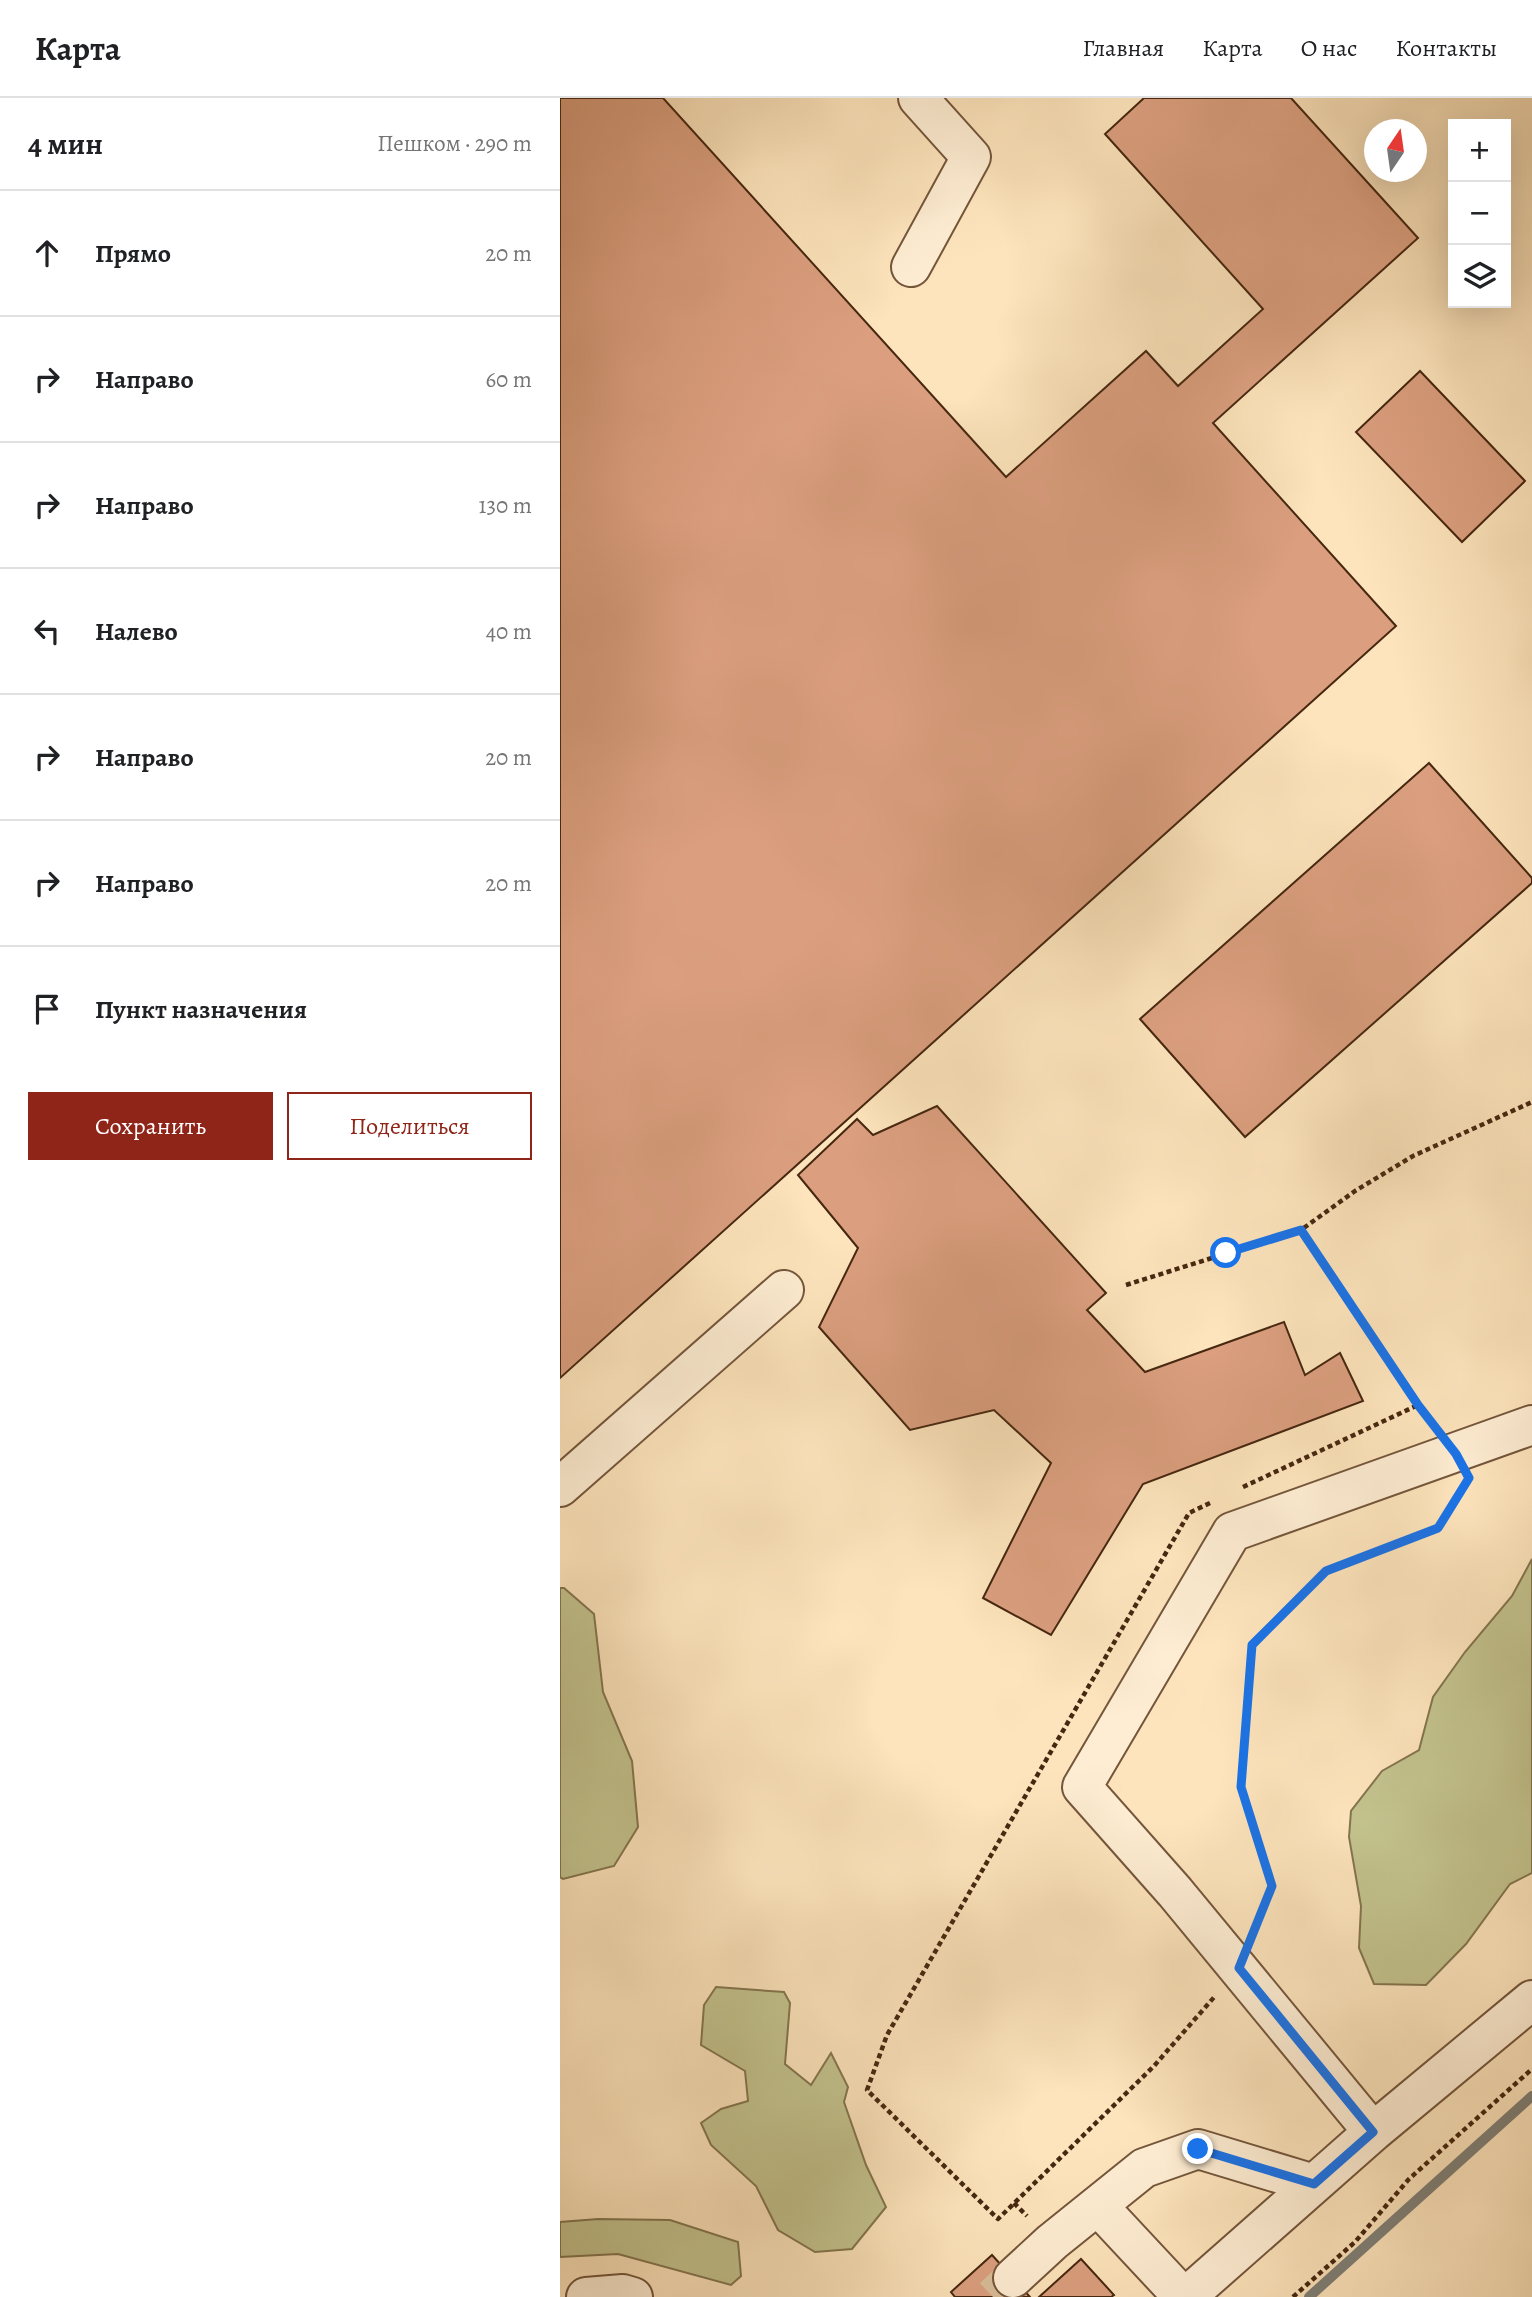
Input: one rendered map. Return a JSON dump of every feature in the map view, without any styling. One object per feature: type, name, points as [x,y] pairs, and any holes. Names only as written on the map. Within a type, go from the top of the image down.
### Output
[{"type":"lane","points":[[911,267],[971,157],[918,98]]},
{"type":"lane","points":[[560,1488],[784,1290]]},
{"type":"lane","points":[[1373,2132],[1239,1968],[1082,1787],[1232,1532],[1532,1425]]},
{"type":"lane","points":[[1100,2207],[1185,2297],[1373,2132],[1532,2000]]},
{"type":"lane","points":[[1013,2278],[1052,2242],[1100,2207],[1144,2168],[1198,2149],[1314,2184]]},
{"type":"lane","points":[[586,2297],[623,2294],[632,2297]]},
{"type":"path","points":[[1126,1285],[1301,1230],[1355,1191],[1413,1156],[1532,1102]]},
{"type":"path","points":[[1213,1501],[1189,1513],[887,2035],[867,2090],[998,2219],[1154,2066],[1239,1968],[1272,1886],[1241,1787],[1252,1645],[1326,1571],[1438,1528],[1469,1478],[1456,1454],[1418,1405],[1301,1230]]},
{"type":"path","points":[[1238,1490],[1418,1405]]},
{"type":"path","points":[[1293,2297],[1355,2242],[1409,2179],[1532,2069]]},
{"type":"green space","points":[[1532,1559],[1532,1873],[1510,1884],[1466,1944],[1426,1985],[1374,1984],[1359,1948],[1361,1906],[1349,1837],[1351,1811],[1382,1771],[1419,1750],[1433,1697],[1465,1652],[1512,1596]]},
{"type":"green space","points":[[560,1588],[564,1588],[594,1614],[603,1692],[632,1761],[638,1827],[614,1866],[563,1879],[560,1877]]},
{"type":"green space","points":[[716,1987],[784,1992],[790,2003],[785,2064],[811,2085],[831,2053],[848,2087],[844,2102],[866,2165],[886,2207],[852,2249],[815,2252],[778,2230],[756,2186],[711,2145],[701,2123],[721,2109],[748,2101],[745,2071],[701,2045],[704,2005]]},
{"type":"green space","points":[[598,2219],[670,2220],[738,2242],[741,2276],[731,2285],[618,2254],[560,2257],[560,2222]]},
{"type":"building","points":[[560,98],[663,98],[1006,477],[1146,351],[1178,386],[1263,309],[1105,134],[1144,98],[1291,98],[1364,178],[1364,182],[1367,182],[1418,238],[1213,423],[1396,626],[560,1378]]},
{"type":"building","points":[[1420,371],[1525,481],[1462,542],[1356,432]]},
{"type":"building","points":[[1429,763],[1532,878],[1532,883],[1245,1137],[1140,1019]]},
{"type":"building","points":[[937,1106],[1106,1293],[1087,1310],[1145,1372],[1284,1322],[1305,1375],[1340,1353],[1363,1401],[1143,1484],[1051,1635],[983,1598],[1051,1463],[994,1410],[910,1430],[819,1327],[858,1248],[798,1175],[857,1119],[873,1135]]},
{"type":"building","points":[[992,2255],[1030,2297],[955,2297],[951,2292]]},
{"type":"building","points":[[1081,2259],[1114,2295],[1039,2297]]},
{"type":"waterway","points":[[1309,2297],[1532,2096]]},
{"type":"tunnel","points":[[993,2297],[1013,2278]]},
{"type":"route","points":[[1198,2149],[1314,2184],[1373,2132],[1239,1968],[1272,1886],[1241,1787],[1252,1645],[1326,1571],[1438,1528],[1469,1478],[1456,1454],[1418,1405],[1301,1230],[1226,1253]]}]
